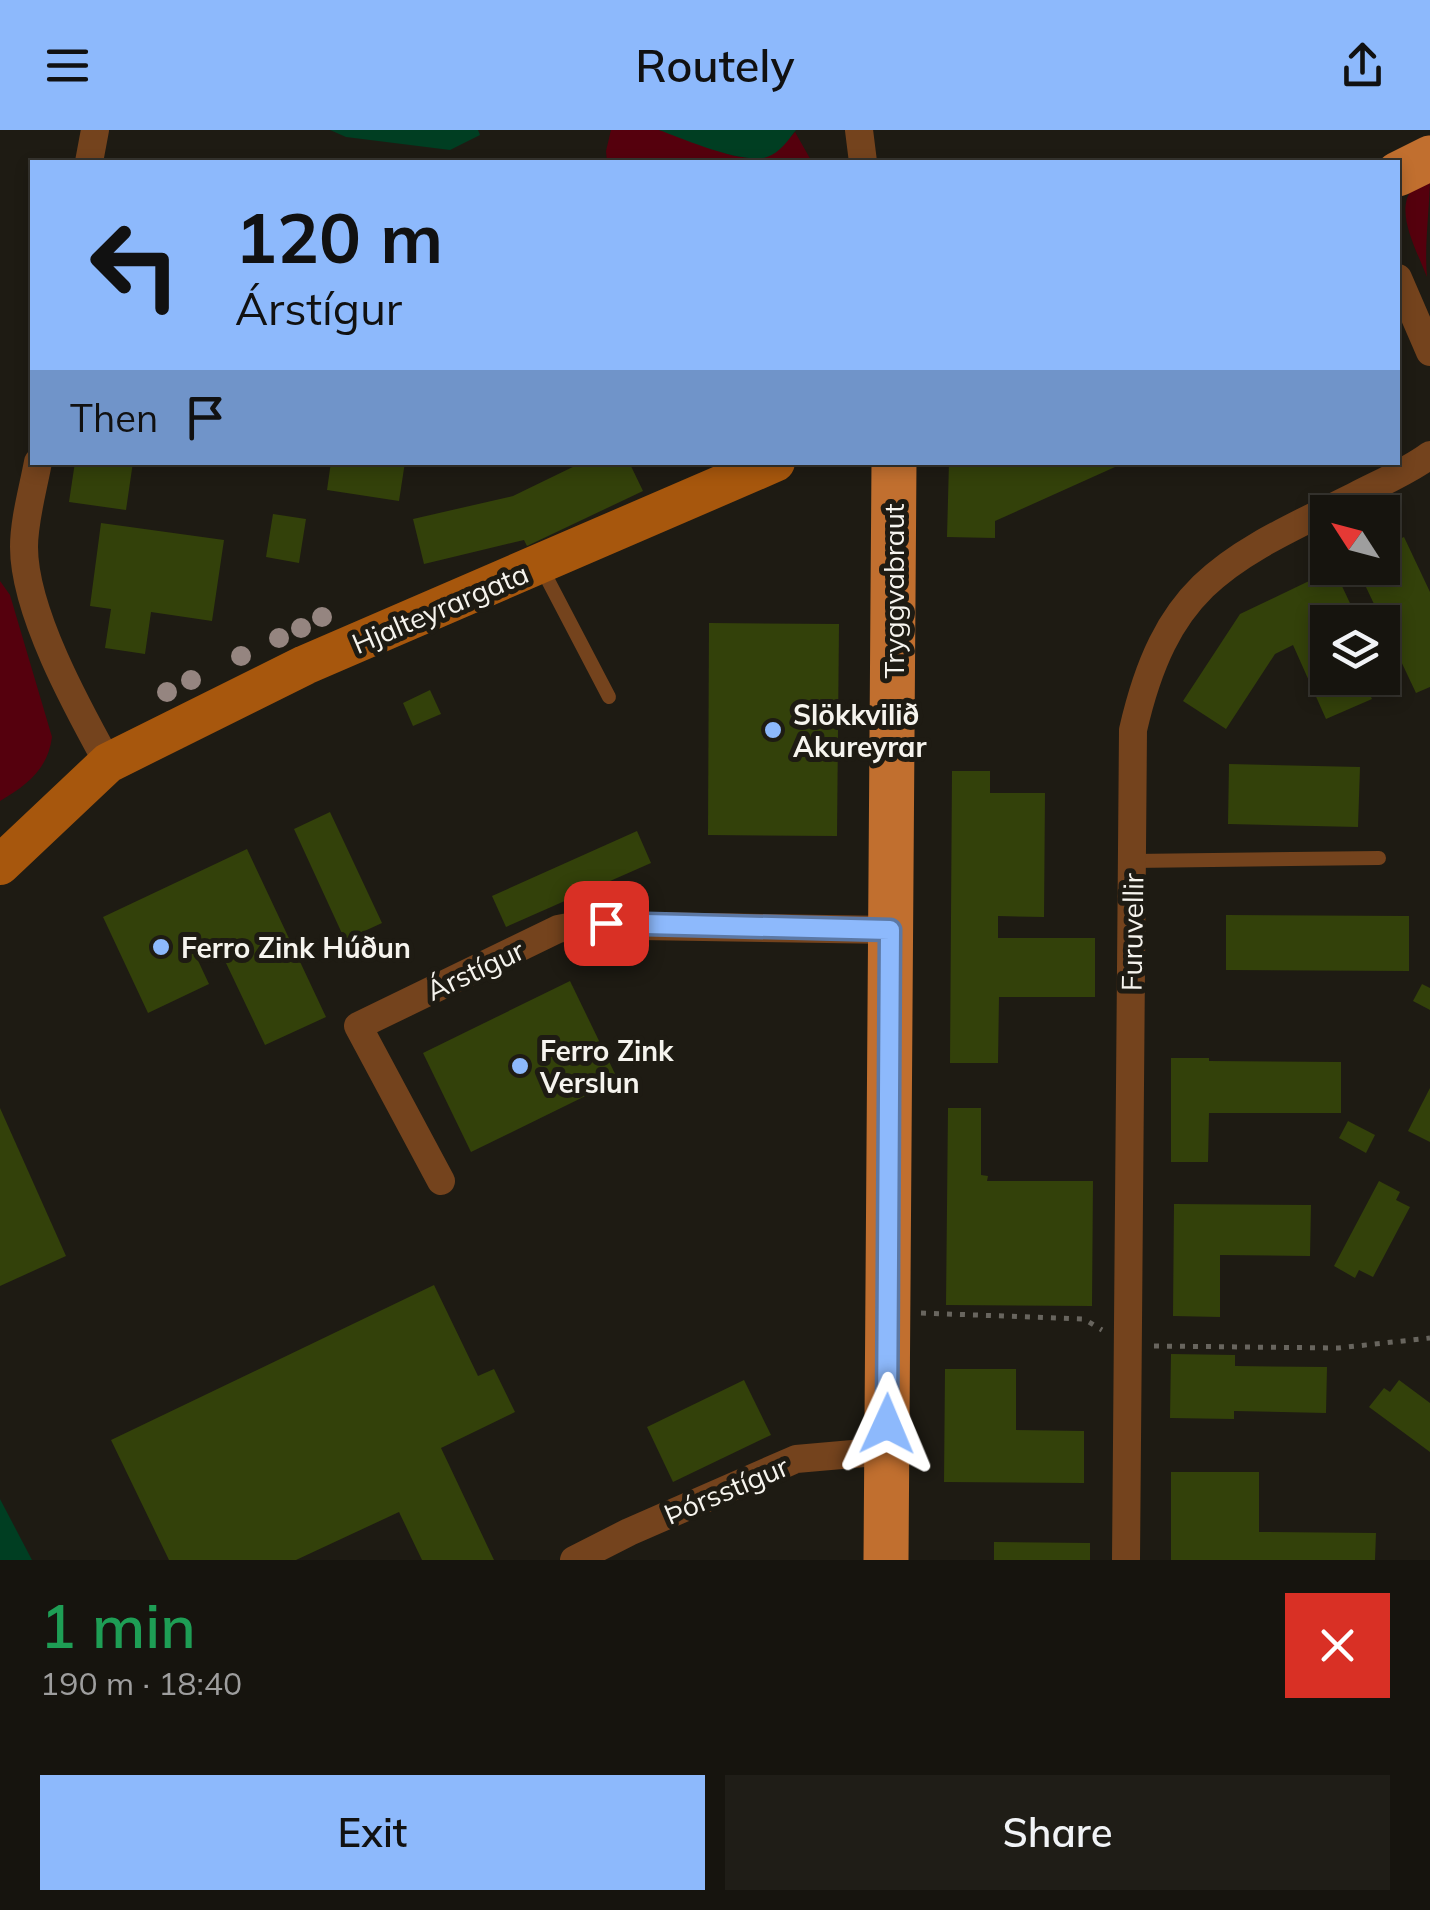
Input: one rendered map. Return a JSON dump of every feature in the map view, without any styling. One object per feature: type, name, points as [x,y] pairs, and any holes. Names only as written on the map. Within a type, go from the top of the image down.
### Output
[{"type":"main road","points":[[1400,173],[1430,158]]},
{"type":"main road","name":"Tryggvabraut","points":[[886,1560],[894,465]]},
{"type":"street","points":[[89,160],[95,130]]},
{"type":"street","points":[[859,130],[863,160]]},
{"type":"street","points":[[1400,283],[1430,352]]},
{"type":"street","name":"Furuvellir","points":[[1126,1560],[1133,730],[1143,685],[1158,648],[1181,609],[1228,563],[1430,456]]},
{"type":"street","points":[[37,465],[12,546],[27,576],[64,682],[108,762]]},
{"type":"street","name":"Hjalteyrargata","points":[[0,865],[108,762],[305,666],[769,465]]},
{"type":"street","name":"Árstígur","points":[[441,1182],[358,1026],[558,929],[579,925],[890,930]]},
{"type":"street","name":"Þórsstígur","points":[[574,1560],[796,1459],[887,1450]]},
{"type":"lane","points":[[540,564],[608,697]]},
{"type":"lane","points":[[1133,862],[1379,858]]},
{"type":"path","points":[[888,1310],[1084,1320],[1128,1346],[1311,1349],[1430,1338]]},
{"type":"shaded area","points":[[330,130],[478,130],[480,135],[450,150],[346,137]]},
{"type":"shaded area","points":[[611,130],[659,130],[730,155],[762,156],[795,132],[811,160],[607,160]]},
{"type":"shaded area","points":[[659,130],[796,130],[776,152],[757,159],[713,150]]},
{"type":"shaded area","points":[[1430,174],[1427,277],[1410,235],[1406,207],[1416,184]]},
{"type":"shaded area","points":[[0,581],[10,595],[52,737],[46,758],[35,775],[0,801]]},
{"type":"shaded area","points":[[0,1499],[32,1560],[0,1560]]},
{"type":"building","points":[[75,465],[133,465],[126,510],[69,502]]},
{"type":"building","points":[[331,465],[405,465],[399,501],[327,490]]},
{"type":"building","points":[[577,465],[630,465],[643,491],[527,546],[524,540],[424,564],[413,519],[513,496]]},
{"type":"building","points":[[949,465],[1114,465],[995,521],[995,538],[947,537]]},
{"type":"building","points":[[273,514],[306,519],[299,563],[266,557]]},
{"type":"building","points":[[101,523],[224,540],[212,621],[151,612],[145,654],[105,648],[111,609],[90,606]]},
{"type":"building","points":[[1404,537],[1430,592],[1430,687],[1416,693],[1400,659],[1400,605],[1374,605],[1365,585],[1400,585],[1400,539]]},
{"type":"building","points":[[1310,580],[1310,585],[1341,585],[1351,605],[1310,605],[1310,683],[1293,645],[1275,654],[1226,729],[1183,701],[1240,614]]},
{"type":"building","name":"Slökkvilið Akureyrar","points":[[709,623],[839,624],[837,836],[708,835]]},
{"type":"building","points":[[430,690],[441,714],[413,726],[403,703]]},
{"type":"building","points":[[1315,695],[1370,695],[1372,699],[1326,719]]},
{"type":"building","points":[[1229,764],[1360,767],[1358,827],[1228,824]]},
{"type":"building","points":[[952,771],[990,771],[990,793],[1045,793],[1044,917],[998,916],[998,938],[1095,938],[1095,997],[999,997],[998,1063],[950,1063]]},
{"type":"building","points":[[330,812],[382,923],[345,940],[294,829]]},
{"type":"building","points":[[637,831],[651,863],[506,927],[492,896]]},
{"type":"building","name":"Ferro Zink Húðun","points":[[247,849],[326,1017],[265,1045],[216,942],[194,952],[209,984],[148,1013],[103,917]]},
{"type":"building","points":[[1226,915],[1409,916],[1409,971],[1226,970]]},
{"type":"building","name":"Ferro Zink Verslun","points":[[570,981],[618,1080],[471,1152],[423,1053]]},
{"type":"building","points":[[1422,984],[1430,988],[1430,1010],[1413,1001]]},
{"type":"building","points":[[1171,1058],[1341,1062],[1341,1113],[1209,1113],[1208,1162],[1171,1162]]},
{"type":"building","points":[[1430,1088],[1430,1142],[1408,1131]]},
{"type":"building","points":[[0,1108],[66,1256],[0,1286]]},
{"type":"building","points":[[948,1108],[981,1108],[981,1175],[988,1176],[987,1181],[1093,1181],[1092,1306],[946,1305]]},
{"type":"building","points":[[1348,1121],[1375,1135],[1366,1153],[1339,1138]]},
{"type":"building","points":[[1379,1181],[1400,1192],[1396,1200],[1410,1207],[1373,1277],[1359,1270],[1355,1278],[1334,1266]]},
{"type":"building","points":[[1174,1204],[1311,1205],[1310,1256],[1220,1255],[1220,1317],[1173,1316]]},
{"type":"building","points":[[434,1285],[478,1376],[494,1369],[515,1412],[441,1448],[494,1560],[422,1560],[399,1512],[296,1560],[169,1560],[111,1440]]},
{"type":"building","points":[[1171,1354],[1235,1355],[1235,1366],[1327,1367],[1326,1413],[1234,1411],[1234,1419],[1170,1418]]},
{"type":"building","points":[[945,1369],[1016,1369],[1016,1430],[1084,1431],[1084,1483],[944,1482]]},
{"type":"building","points":[[744,1380],[771,1435],[673,1482],[647,1427]]},
{"type":"building","points":[[1399,1380],[1430,1403],[1430,1452],[1369,1407],[1384,1388],[1390,1392]]},
{"type":"building","points":[[1171,1472],[1259,1472],[1259,1532],[1376,1533],[1375,1560],[1171,1560]]},
{"type":"building","points":[[994,1542],[1090,1543],[1090,1560],[994,1560]]},
{"type":"place","name":"Slökkvilið Akureyrar","points":[[773,730]]},
{"type":"place","name":"Ferro Zink Húðun","points":[[161,947]]},
{"type":"place","name":"Ferro Zink Verslun","points":[[520,1066]]},
{"type":"route","points":[[606,923],[890,930],[887,1424]]}]
